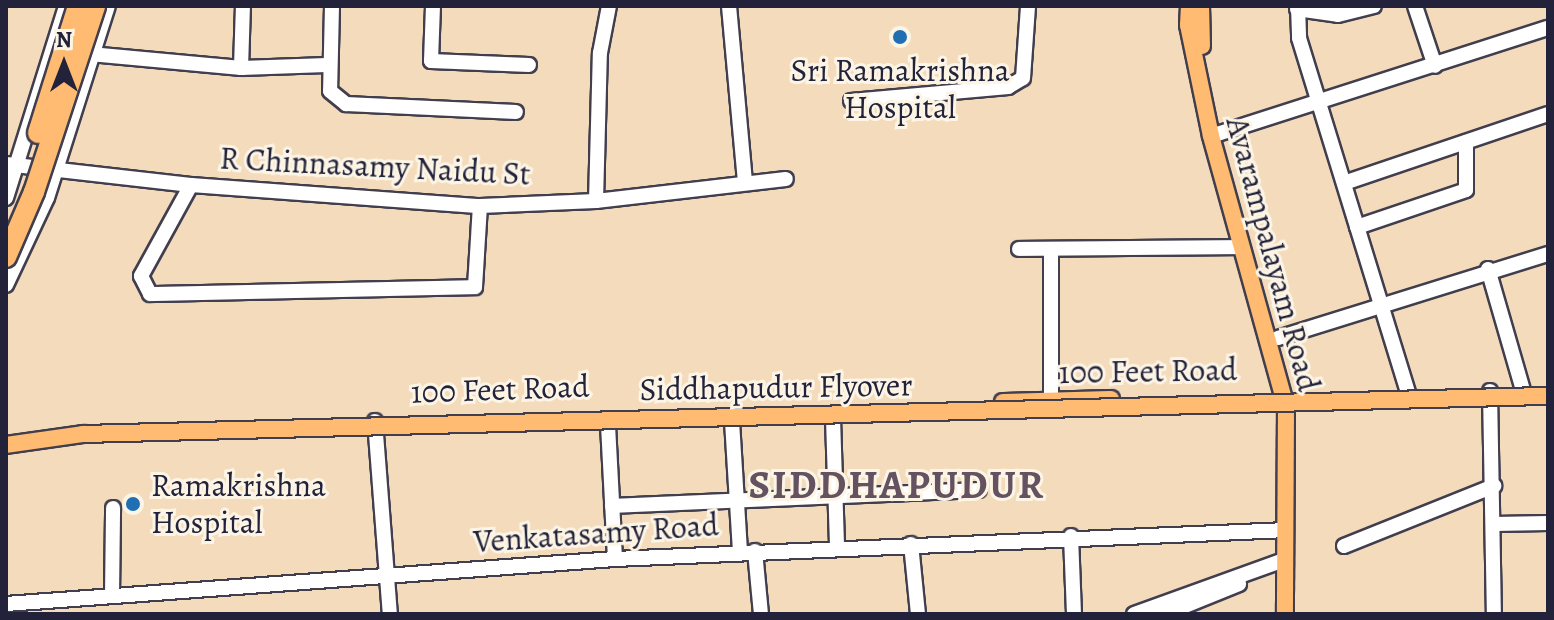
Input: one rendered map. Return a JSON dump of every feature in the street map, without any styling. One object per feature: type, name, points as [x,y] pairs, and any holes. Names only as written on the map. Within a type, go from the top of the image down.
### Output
[{"type":"highway","points":[[6,228],[78,6]]},
{"type":"highway","points":[[6,257],[34,192],[95,6]]},
{"type":"main road","points":[[1196,7],[1216,135],[1278,338],[1288,400]]},
{"type":"main road","name":"Avarampalayam Road","points":[[1216,135],[1241,247],[1288,400],[1285,614]]},
{"type":"main road","name":"Siddhapudur Flyover","points":[[6,445],[83,434],[1548,396]]},
{"type":"main road","name":"100 Feet Road","points":[[6,453],[76,441],[376,426],[1051,401],[1288,400]]},
{"type":"main road","name":"100 Feet Road","points":[[6,437],[81,428],[608,425],[1288,400]]},
{"type":"street","points":[[6,198],[12,165],[66,6]]},
{"type":"street","points":[[6,285],[57,170],[90,54],[108,6]]},
{"type":"street","points":[[241,68],[243,6]]},
{"type":"street","points":[[332,6],[327,65],[330,91],[346,104],[516,112]]},
{"type":"street","points":[[433,6],[431,61],[529,65]]},
{"type":"street","points":[[596,201],[600,53],[609,6]]},
{"type":"street","points":[[729,6],[745,182]]},
{"type":"street","points":[[851,101],[1008,87],[1023,78],[1028,6]]},
{"type":"street","points":[[1374,6],[1338,15],[1297,8],[1299,38],[1408,393]]},
{"type":"street","points":[[1415,6],[1435,66]]},
{"type":"street","name":"Avarampalayam Road","points":[[1216,135],[1321,104],[1548,28]]},
{"type":"street","points":[[90,54],[241,68],[327,65]]},
{"type":"street","points":[[1344,183],[1548,114]]},
{"type":"street","points":[[1357,227],[1466,190],[1466,142]]},
{"type":"street","name":"R Chinnasamy Naidu St","points":[[12,165],[191,185],[480,206],[596,201],[786,179]]},
{"type":"street","points":[[191,185],[141,276],[150,294],[475,287],[480,206]]},
{"type":"street","points":[[1019,249],[1241,247]]},
{"type":"street","points":[[1051,250],[1051,401]]},
{"type":"street","points":[[1278,338],[1381,308],[1488,269],[1548,254]]},
{"type":"street","points":[[1488,269],[1523,390]]},
{"type":"street","points":[[1288,400],[1490,396],[1548,389]]},
{"type":"street","points":[[1288,400],[1408,393],[1490,396],[1548,403]]},
{"type":"street","points":[[1490,396],[1494,614]]},
{"type":"street","points":[[833,418],[837,548]]},
{"type":"street","points":[[732,421],[736,503],[761,614]]},
{"type":"street","points":[[608,425],[615,559]]},
{"type":"street","points":[[376,426],[390,614]]},
{"type":"street","points":[[1344,546],[1494,486]]},
{"type":"street","points":[[612,506],[736,503],[837,494],[979,490]]},
{"type":"street","points":[[112,596],[113,508]]},
{"type":"street","points":[[1494,524],[1548,523]]},
{"type":"street","name":"Venkatasamy Road","points":[[6,604],[615,559],[1071,536],[1286,530]]},
{"type":"street","points":[[1071,536],[1074,614]]},
{"type":"street","points":[[911,544],[918,614]]},
{"type":"street","points":[[1134,614],[1284,562]]},
{"type":"street","points":[[1165,614],[1284,562]]},
{"type":"place","name":"Sri Ramakrishna Hospital","points":[[900,37]]},
{"type":"place","name":"Ramakrishna Hospital","points":[[133,504]]},
{"type":"district","name":"SIDDHAPUDUR","points":[[897,485]]}]
